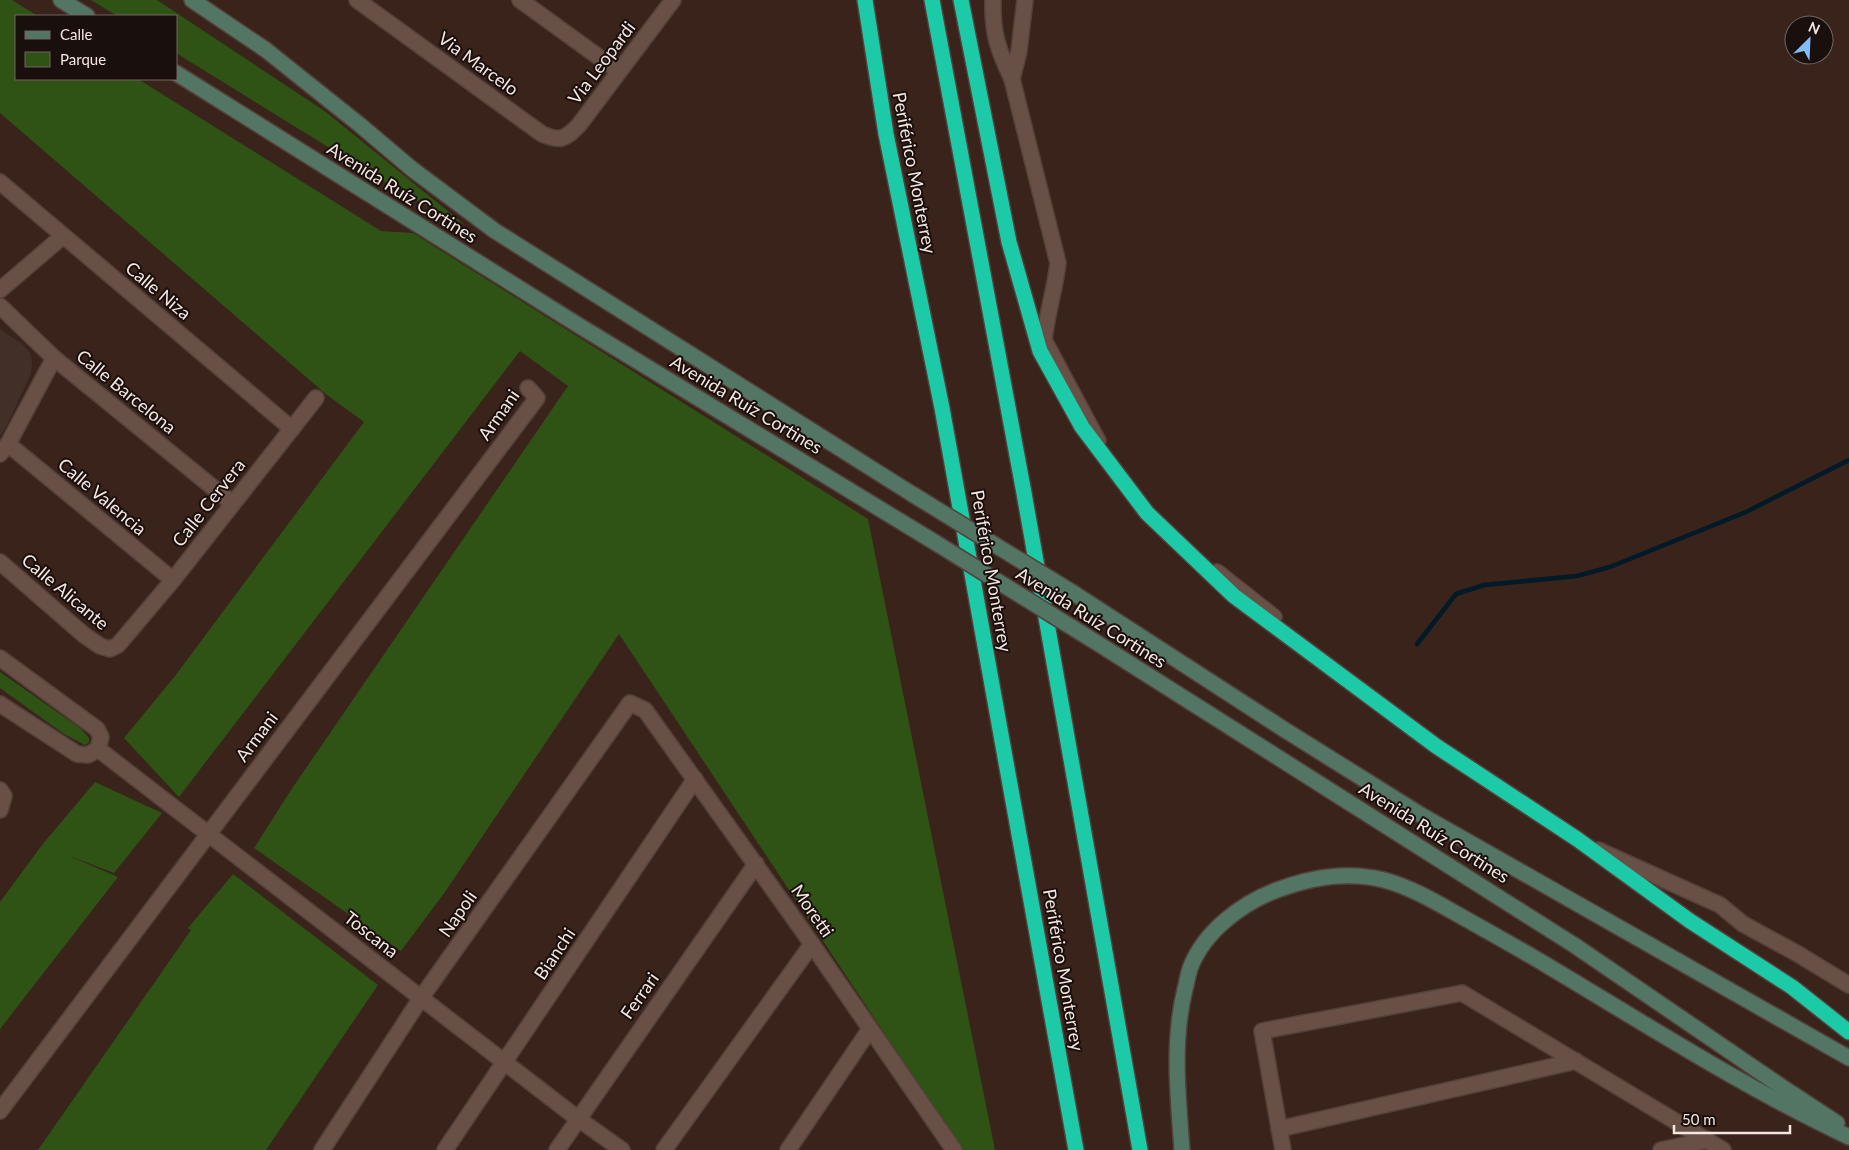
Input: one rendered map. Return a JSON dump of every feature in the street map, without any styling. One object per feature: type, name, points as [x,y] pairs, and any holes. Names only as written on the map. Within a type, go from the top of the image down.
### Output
[{"type":"highway","name":"Periférico Monterrey","points":[[865,0],[886,134],[944,418],[1076,1150]]},
{"type":"highway","points":[[932,0],[1024,493],[1140,1150]]},
{"type":"highway","points":[[961,0],[1009,242],[1040,351],[1082,427],[1147,513],[1234,596],[1436,746],[1577,839],[1690,921],[1792,987],[1849,1032]]},
{"type":"main road","points":[[61,0],[84,15]]},
{"type":"main road","name":"Avenida Ruíz Cortines","points":[[192,0],[266,50],[412,169],[495,231],[912,494],[1075,594],[1285,730],[1421,815],[1849,1058]]},
{"type":"main road","name":"Avenida Ruíz Cortines","points":[[178,74],[562,315],[1094,641],[1574,944],[1785,1090],[1849,1130]]},
{"type":"main road","points":[[1182,1150],[1176,1073],[1178,1014],[1190,967],[1209,935],[1240,910],[1269,893],[1302,880],[1348,875],[1384,880],[1416,891],[1528,954],[1711,1063],[1812,1120],[1849,1137]]},
{"type":"street","name":"Via Marcelo","points":[[357,0],[542,134],[558,139],[567,136],[579,125]]},
{"type":"street","points":[[520,0],[618,71]]},
{"type":"street","name":"Via Leopardi","points":[[579,125],[673,0]]},
{"type":"street","points":[[993,0],[992,20],[999,52],[1012,79],[1058,263],[1056,286],[1046,321],[1044,340],[1099,444],[1182,544],[1436,746]]},
{"type":"street","points":[[1012,79],[1020,51],[1025,0]]},
{"type":"street","name":"Calle Niza","points":[[0,182],[292,429]]},
{"type":"street","points":[[0,290],[63,236]]},
{"type":"street","name":"Calle Barcelona","points":[[0,306],[54,358],[232,503]]},
{"type":"street","points":[[4,449],[54,358]]},
{"type":"street","name":"Armani","points":[[0,1111],[537,398],[528,388]]},
{"type":"street","name":"Calle Cervera","points":[[130,630],[173,580],[316,398]]},
{"type":"street","name":"Calle Valencia","points":[[4,449],[173,580]]},
{"type":"street","name":"Calle Alicante","points":[[0,562],[84,635],[100,646],[110,649],[118,645],[130,630]]},
{"type":"street","points":[[0,658],[97,729],[101,737],[98,749],[88,754],[77,754],[0,704]]},
{"type":"street","name":"Moretti","points":[[630,703],[645,710],[756,864],[954,1150]]},
{"type":"street","name":"Napoli","points":[[322,1150],[421,998],[630,703]]},
{"type":"street","name":"Toscana","points":[[98,749],[622,1150]]},
{"type":"street","name":"Bianchi","points":[[445,1150],[695,779]]},
{"type":"street","points":[[0,790],[4,796],[0,810]]},
{"type":"street","points":[[1577,839],[1720,905],[1743,924],[1849,985]]},
{"type":"street","name":"Ferrari","points":[[557,1150],[756,864]]},
{"type":"street","points":[[664,1150],[812,944]]},
{"type":"street","points":[[1283,1150],[1262,1031],[1462,993],[1724,1150]]},
{"type":"street","points":[[788,1150],[870,1029]]},
{"type":"street","points":[[1279,1129],[1576,1062]]},
{"type":"street","points":[[1661,1150],[1708,1140]]},
{"type":"shaded area","points":[[0,329],[22,344],[30,353],[32,361],[31,374],[0,436]]},
{"type":"green space","points":[[0,0],[12,0],[36,15],[15,15],[15,80],[140,80],[381,231],[413,233],[868,519],[995,1150],[962,1150],[619,634],[445,892],[401,951],[254,848],[291,790],[568,386],[520,351],[179,797],[124,738],[175,676],[364,422],[327,395],[0,113]]},
{"type":"green space","points":[[91,0],[157,0],[326,112],[465,225],[399,191],[178,54],[178,15],[115,15]]},
{"type":"green space","points":[[0,672],[80,728],[89,738],[89,742],[85,745],[64,734],[0,688]]},
{"type":"green space","points":[[95,782],[162,813],[114,873],[67,855],[118,877],[0,1029],[0,902],[42,845]]},
{"type":"green space","points":[[233,874],[378,985],[266,1150],[38,1150],[191,930],[188,928]]},
{"type":"waterway","points":[[1417,644],[1456,594],[1484,585],[1577,576],[1610,567],[1746,512],[1849,460]]}]
